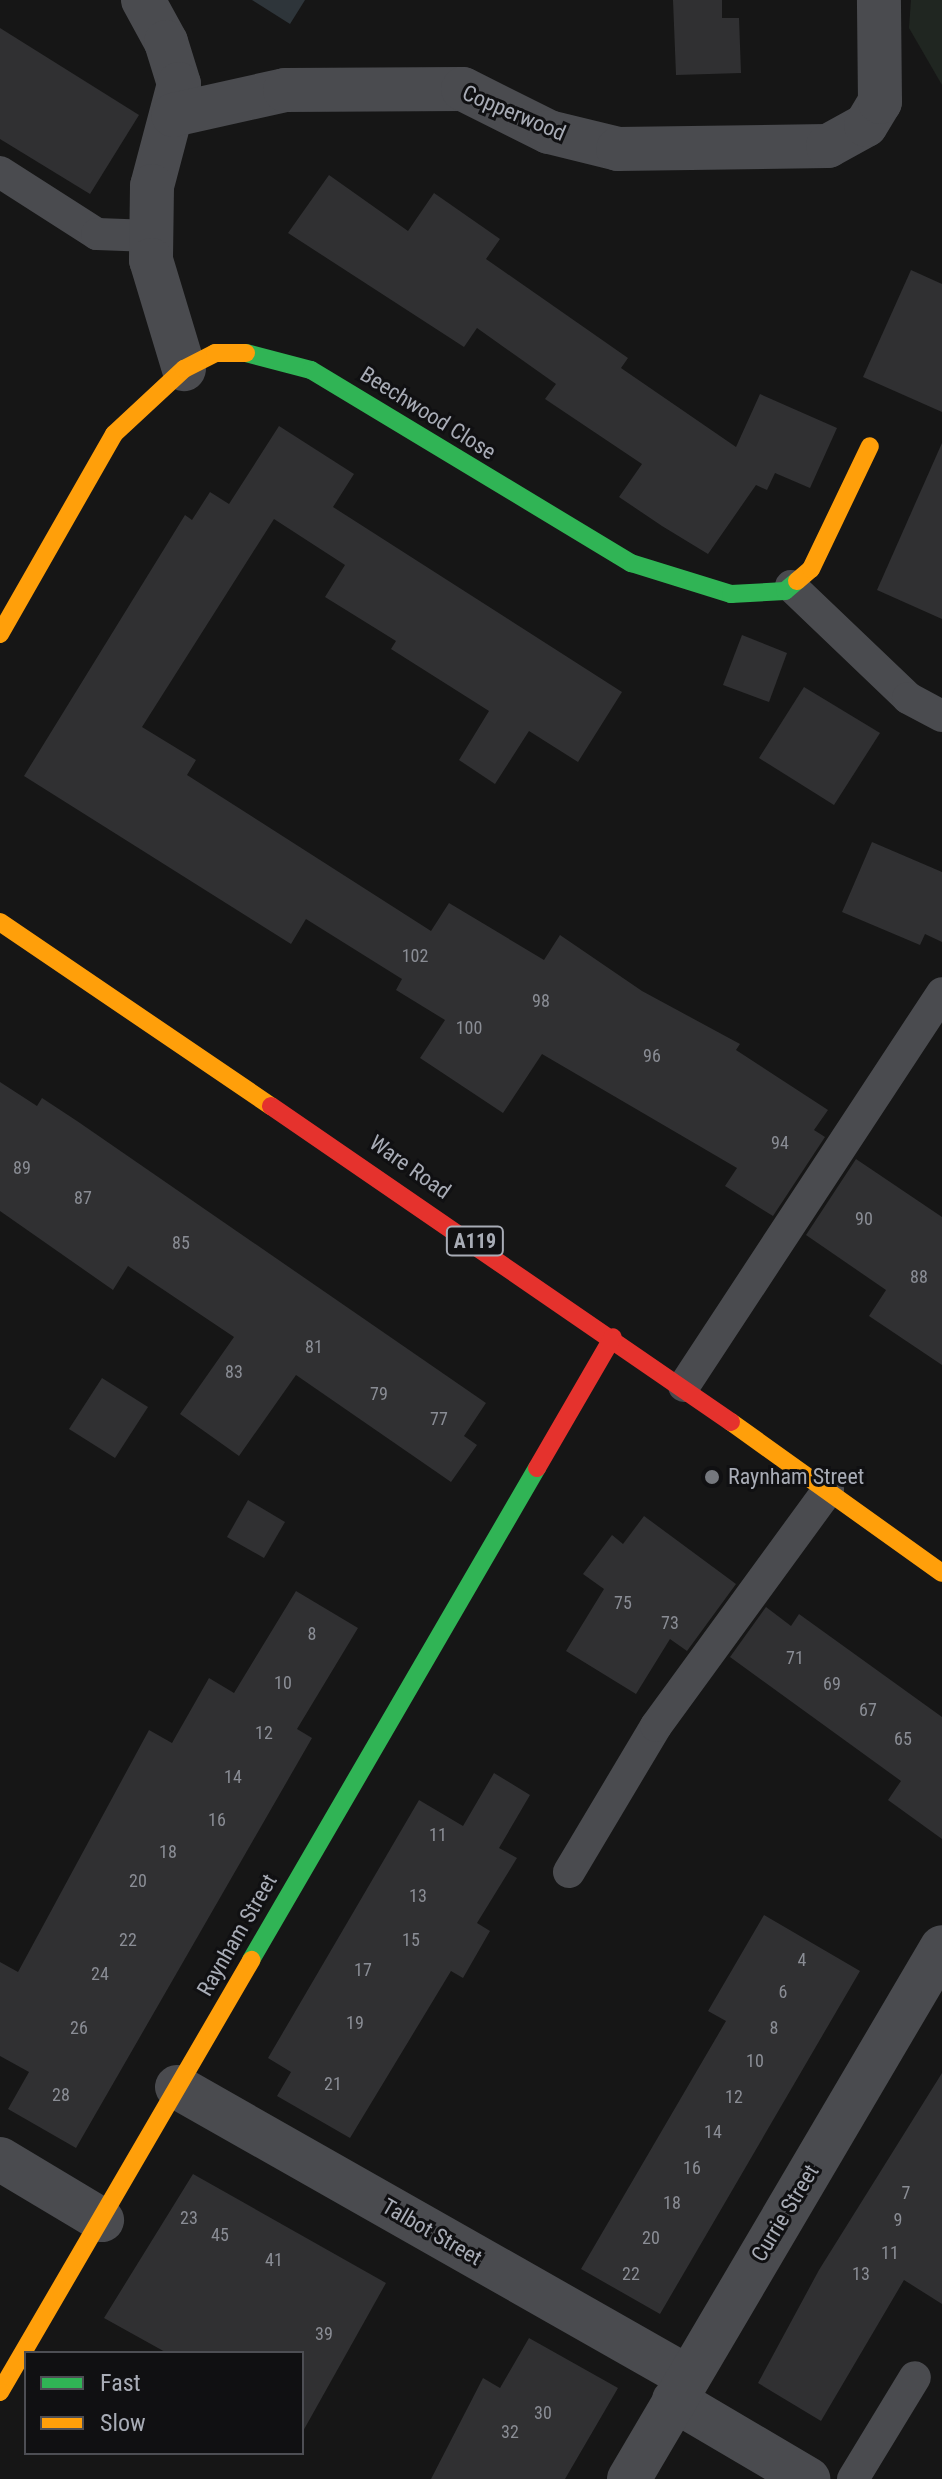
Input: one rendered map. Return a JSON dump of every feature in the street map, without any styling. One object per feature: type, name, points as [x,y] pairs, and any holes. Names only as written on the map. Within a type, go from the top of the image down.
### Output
[{"type":"street","points":[[143,0],[166,42],[179,84],[152,186],[151,260],[184,369]]},
{"type":"street","name":"Copperwood","points":[[173,115],[285,90],[463,89],[549,132],[618,149],[828,146],[866,125],[880,102],[879,0]]},
{"type":"street","name":"Beechwood Close","points":[[0,634],[114,434],[184,369],[215,353],[261,353],[311,370],[631,563],[731,594],[791,586]]},
{"type":"street","points":[[791,586],[811,569],[832,532],[870,446]]},
{"type":"street","name":"Ware Road","points":[[0,922],[684,1386],[942,1573]]},
{"type":"street","name":"Raynham Street","points":[[24,2351],[613,1337]]},
{"type":"street","name":"Currie Street","points":[[629,2479],[942,1947]]},
{"type":"street","name":"Talbot Street","points":[[177,2087],[681,2388],[808,2479]]},
{"type":"street","points":[[0,2159],[102,2220]]},
{"type":"street","name":"Raynham Street","points":[[0,2392],[24,2352]]},
{"type":"lane","points":[[0,172],[97,234],[151,236]]},
{"type":"lane","points":[[791,586],[908,698],[942,716]]},
{"type":"lane","points":[[684,1386],[942,993]]},
{"type":"lane","points":[[569,1872],[656,1726],[828,1490]]},
{"type":"lane","points":[[853,2479],[915,2377]]},
{"type":"shaded area","points":[[252,0],[305,0],[290,24]]},
{"type":"shaded area","points":[[911,0],[942,0],[942,85],[909,28]]},
{"type":"building","points":[[673,0],[722,0],[722,18],[739,18],[741,73],[676,75]]},
{"type":"building","points":[[0,28],[139,115],[90,194],[0,139]]},
{"type":"building","points":[[329,175],[408,231],[434,193],[500,239],[486,259],[628,358],[621,368],[736,447],[760,394],[837,428],[810,488],[775,473],[767,490],[756,485],[708,554],[662,526],[619,497],[642,464],[545,399],[556,384],[477,328],[464,347],[288,233]]},
{"type":"building","points":[[911,270],[942,284],[942,412],[863,377]]},
{"type":"building","points":[[279,426],[354,474],[333,507],[622,692],[578,762],[529,731],[495,784],[459,760],[489,711],[391,649],[396,641],[325,597],[345,565],[274,519],[142,727],[196,760],[187,775],[431,931],[449,903],[544,960],[560,935],[642,991],[740,1044],[736,1050],[828,1110],[814,1130],[825,1137],[773,1216],[725,1186],[737,1168],[542,1054],[503,1113],[420,1058],[445,1020],[396,990],[402,979],[306,919],[291,944],[24,776],[185,515],[192,520],[210,492],[229,504]]},
{"type":"building","points":[[942,443],[942,619],[877,590]]},
{"type":"building","points":[[742,635],[787,653],[769,702],[723,685]]},
{"type":"building","points":[[804,687],[880,733],[834,805],[759,758]]},
{"type":"building","points":[[872,842],[942,872],[942,942],[925,934],[920,945],[842,912]]},
{"type":"building","points":[[0,1082],[37,1106],[42,1098],[77,1121],[486,1403],[464,1436],[477,1445],[451,1482],[296,1375],[239,1456],[180,1414],[234,1337],[128,1266],[113,1290],[0,1211]]},
{"type":"building","points":[[856,1159],[942,1217],[942,1365],[869,1316],[886,1290],[806,1235]]},
{"type":"building","points":[[102,1378],[148,1407],[115,1458],[69,1429]]},
{"type":"building","points":[[248,1500],[285,1522],[264,1558],[227,1537]]},
{"type":"building","points":[[644,1516],[736,1584],[687,1651],[670,1639],[636,1694],[566,1651],[604,1589],[583,1574],[612,1535],[623,1544]]},
{"type":"building","points":[[296,1591],[358,1628],[297,1729],[312,1738],[76,2148],[8,2109],[29,2072],[0,2056],[0,1962],[18,1972],[149,1730],[172,1743],[209,1678],[234,1693]]},
{"type":"building","points":[[766,1607],[791,1626],[799,1614],[942,1717],[942,1839],[888,1800],[901,1781],[730,1657]]},
{"type":"building","points":[[494,1773],[530,1795],[499,1848],[517,1858],[477,1923],[490,1931],[463,1978],[451,1971],[350,2138],[277,2096],[291,2072],[268,2058],[419,1800],[463,1826]]},
{"type":"building","points":[[764,1915],[860,1971],[660,2314],[581,2269],[726,2021],[708,2011]]},
{"type":"building","points":[[942,2073],[942,2304],[904,2280],[821,2421],[758,2383],[819,2270]]},
{"type":"building","points":[[193,2174],[386,2283],[304,2429],[304,2351],[163,2351],[104,2318]]},
{"type":"building","points":[[529,2338],[618,2388],[565,2479],[431,2479],[483,2378],[500,2388]]},
{"type":"traffic: fast","points":[[246,353],[311,370],[631,563],[731,594],[785,591],[797,581]]},
{"type":"traffic: fast","points":[[251,1960],[537,1468]]},
{"type":"traffic: slow","points":[[0,634],[114,434],[184,369],[215,353],[246,353]]},
{"type":"traffic: slow","points":[[797,581],[811,569],[870,446]]},
{"type":"traffic: slow","points":[[0,922],[271,1106]]},
{"type":"traffic: slow","points":[[731,1422],[942,1573]]},
{"type":"traffic: slow","points":[[0,2392],[251,1960]]},
{"type":"traffic: jam","points":[[271,1106],[731,1422]]},
{"type":"traffic: jam","points":[[537,1468],[613,1337]]},
{"type":"place","name":"Raynham Street","points":[[712,1477]]}]
